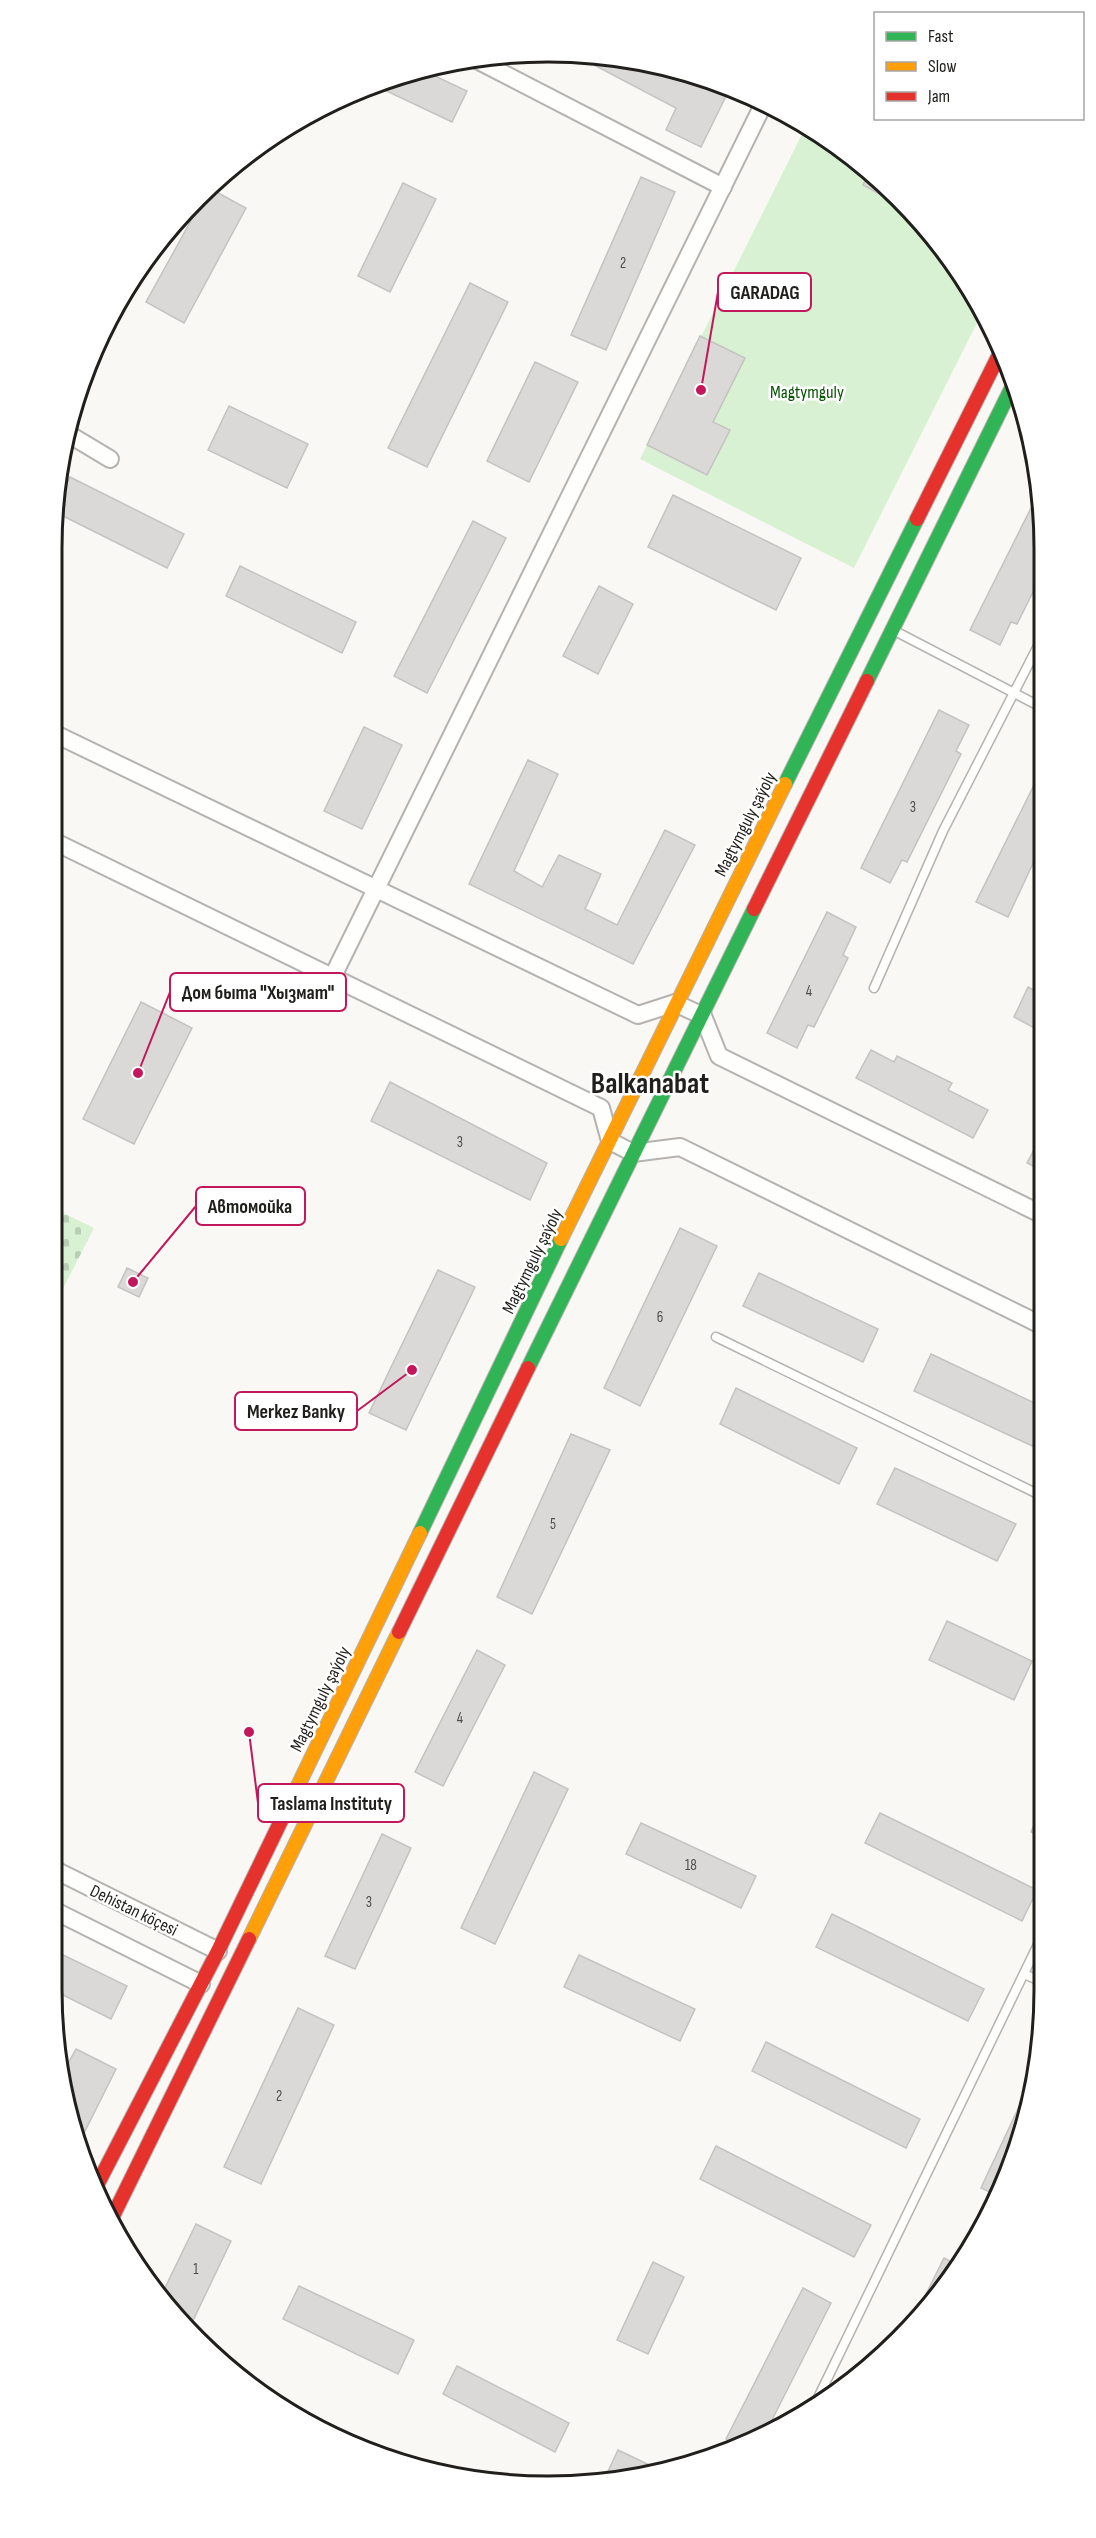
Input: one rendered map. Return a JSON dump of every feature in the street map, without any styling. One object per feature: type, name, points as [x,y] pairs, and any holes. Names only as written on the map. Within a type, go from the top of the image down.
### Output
[{"type":"street","points":[[488,66],[723,187]]},
{"type":"street","points":[[333,976],[760,111]]},
{"type":"street","name":"Magtymguly şaýoly","points":[[100,2179],[218,1951],[675,1003],[996,360]]},
{"type":"street","points":[[115,2211],[1009,393]]},
{"type":"street","points":[[74,438],[110,459]]},
{"type":"street","points":[[62,737],[376,891],[638,1015],[675,1003],[703,1016],[719,1056],[1034,1211]]},
{"type":"street","points":[[62,845],[601,1108],[610,1141],[633,1154],[680,1147],[1034,1322]]},
{"type":"street","name":"Dehistan köçesi","points":[[62,1873],[218,1951]]},
{"type":"street","name":"Dehistan köçesi","points":[[62,1914],[201,1984]]},
{"type":"lane","points":[[892,630],[1034,703]]},
{"type":"lane","points":[[874,988],[943,831],[1034,653]]},
{"type":"lane","points":[[716,1337],[1034,1492]]},
{"type":"lane","points":[[820,2393],[1034,1953]]},
{"type":"lane","points":[[1024,1974],[1034,1978]]},
{"type":"green space","name":"Magtymguly","points":[[802,134],[869,182],[914,227],[953,278],[978,321],[854,568],[640,459]]},
{"type":"green space","points":[[62,1212],[94,1228],[62,1291]]},
{"type":"building","points":[[592,64],[674,78],[726,96],[701,147],[666,130],[676,108]]},
{"type":"building","points":[[434,75],[467,91],[452,122],[385,90]]},
{"type":"building","points":[[641,177],[675,192],[606,350],[571,335]]},
{"type":"building","points":[[866,179],[884,196],[863,185]]},
{"type":"building","points":[[403,183],[436,199],[390,292],[358,276]]},
{"type":"building","points":[[216,192],[246,208],[184,323],[146,302],[195,214]]},
{"type":"building","points":[[470,283],[508,302],[427,467],[388,448]]},
{"type":"building","points":[[700,336],[745,358],[713,422],[730,430],[707,475],[647,445]]},
{"type":"building","points":[[535,362],[578,382],[529,482],[487,461]]},
{"type":"building","points":[[229,406],[308,444],[287,488],[208,450]]},
{"type":"building","points":[[70,477],[184,534],[167,568],[63,516],[66,486]]},
{"type":"building","points":[[673,495],[801,558],[776,610],[648,547]]},
{"type":"building","points":[[1032,506],[1034,590],[1017,624],[1011,622],[1000,645],[970,630]]},
{"type":"building","points":[[473,521],[506,538],[427,693],[394,676]]},
{"type":"building","points":[[240,566],[356,622],[342,653],[226,596]]},
{"type":"building","points":[[599,586],[633,604],[598,674],[563,656]]},
{"type":"building","points":[[939,710],[969,725],[956,751],[961,754],[907,862],[902,860],[890,883],[861,868]]},
{"type":"building","points":[[364,727],[402,745],[362,829],[324,811]]},
{"type":"building","points":[[528,760],[558,774],[514,871],[542,887],[559,855],[601,874],[585,909],[617,925],[665,830],[695,845],[633,964],[469,884]]},
{"type":"building","points":[[1034,785],[1034,861],[1008,917],[976,902]]},
{"type":"building","points":[[827,912],[856,927],[843,955],[848,958],[814,1027],[808,1025],[797,1048],[767,1033]]},
{"type":"building","points":[[1028,987],[1034,990],[1034,1028],[1014,1017]]},
{"type":"building","points":[[141,1002],[192,1028],[134,1144],[83,1119]]},
{"type":"building","points":[[871,1050],[894,1062],[897,1056],[952,1083],[948,1090],[988,1110],[973,1138],[856,1078]]},
{"type":"building","points":[[390,1082],[547,1163],[530,1200],[371,1121]]},
{"type":"building","points":[[1034,1150],[1034,1166],[1027,1163]]},
{"type":"building","points":[[680,1228],[717,1246],[640,1406],[604,1388]]},
{"type":"building","points":[[127,1268],[148,1278],[139,1297],[118,1287]]},
{"type":"building","points":[[438,1270],[475,1287],[406,1430],[369,1413]]},
{"type":"building","points":[[759,1273],[878,1329],[863,1362],[743,1306]]},
{"type":"building","points":[[931,1354],[1034,1403],[1034,1447],[914,1391]]},
{"type":"building","points":[[736,1388],[857,1448],[839,1484],[720,1424]]},
{"type":"building","points":[[571,1434],[610,1450],[532,1614],[497,1597]]},
{"type":"building","points":[[895,1468],[1016,1524],[997,1561],[877,1504]]},
{"type":"building","points":[[947,1621],[1032,1661],[1014,1700],[929,1660]]},
{"type":"building","points":[[477,1650],[505,1665],[443,1786],[415,1772]]},
{"type":"building","points":[[534,1772],[568,1789],[495,1944],[461,1928]]},
{"type":"building","points":[[880,1813],[1034,1889],[1034,1896],[1022,1921],[865,1843]]},
{"type":"building","points":[[641,1823],[756,1876],[741,1908],[626,1854]]},
{"type":"building","points":[[382,1834],[411,1848],[355,1969],[325,1956]]},
{"type":"building","points":[[832,1914],[984,1989],[968,2021],[816,1947]]},
{"type":"building","points":[[62,1954],[127,1986],[111,2019],[62,1995]]},
{"type":"building","points":[[579,1955],[695,2009],[680,2041],[564,1987]]},
{"type":"building","points":[[298,2008],[334,2025],[261,2184],[224,2167]]},
{"type":"building","points":[[766,2042],[920,2119],[906,2148],[752,2071]]},
{"type":"building","points":[[76,2049],[116,2069],[83,2134],[78,2116],[68,2064]]},
{"type":"building","points":[[1021,2102],[1009,2146],[990,2192],[981,2188]]},
{"type":"building","points":[[716,2146],[871,2225],[854,2257],[700,2179]]},
{"type":"building","points":[[196,2224],[231,2241],[192,2322],[164,2289]]},
{"type":"building","points":[[944,2258],[952,2262],[934,2286],[923,2299]]},
{"type":"building","points":[[653,2262],[684,2277],[648,2354],[617,2340]]},
{"type":"building","points":[[299,2286],[414,2340],[398,2374],[283,2319]]},
{"type":"building","points":[[803,2288],[831,2303],[771,2422],[729,2441],[726,2439]]},
{"type":"building","points":[[457,2366],[569,2423],[555,2452],[443,2394]]},
{"type":"building","points":[[618,2450],[650,2465],[643,2467],[607,2472]]},
{"type":"traffic: fast","points":[[867,681],[1009,393]]},
{"type":"traffic: fast","points":[[785,784],[917,519]]},
{"type":"traffic: fast","points":[[528,1368],[754,909]]},
{"type":"traffic: fast","points":[[420,1533],[561,1239]]},
{"type":"traffic: slow","points":[[561,1239],[785,784]]},
{"type":"traffic: slow","points":[[294,1794],[420,1533]]},
{"type":"traffic: slow","points":[[249,1939],[399,1632]]},
{"type":"traffic: jam","points":[[917,519],[996,360]]},
{"type":"traffic: jam","points":[[754,909],[867,681]]},
{"type":"traffic: jam","points":[[399,1632],[528,1368]]},
{"type":"traffic: jam","points":[[100,2179],[218,1951],[294,1794]]},
{"type":"traffic: jam","points":[[115,2211],[249,1939]]},
{"type":"place","name":"GARADAG","points":[[701,390]]},
{"type":"place","name":"Дом быта \"Хызмат\"","points":[[138,1073]]},
{"type":"place","name":"Автомойка","points":[[133,1282]]},
{"type":"place","name":"Merkez Banky","points":[[412,1370]]},
{"type":"place","name":"Taslama Instituty","points":[[249,1732]]},
{"type":"district","name":"Balkanabat","points":[[650,1083]]}]
